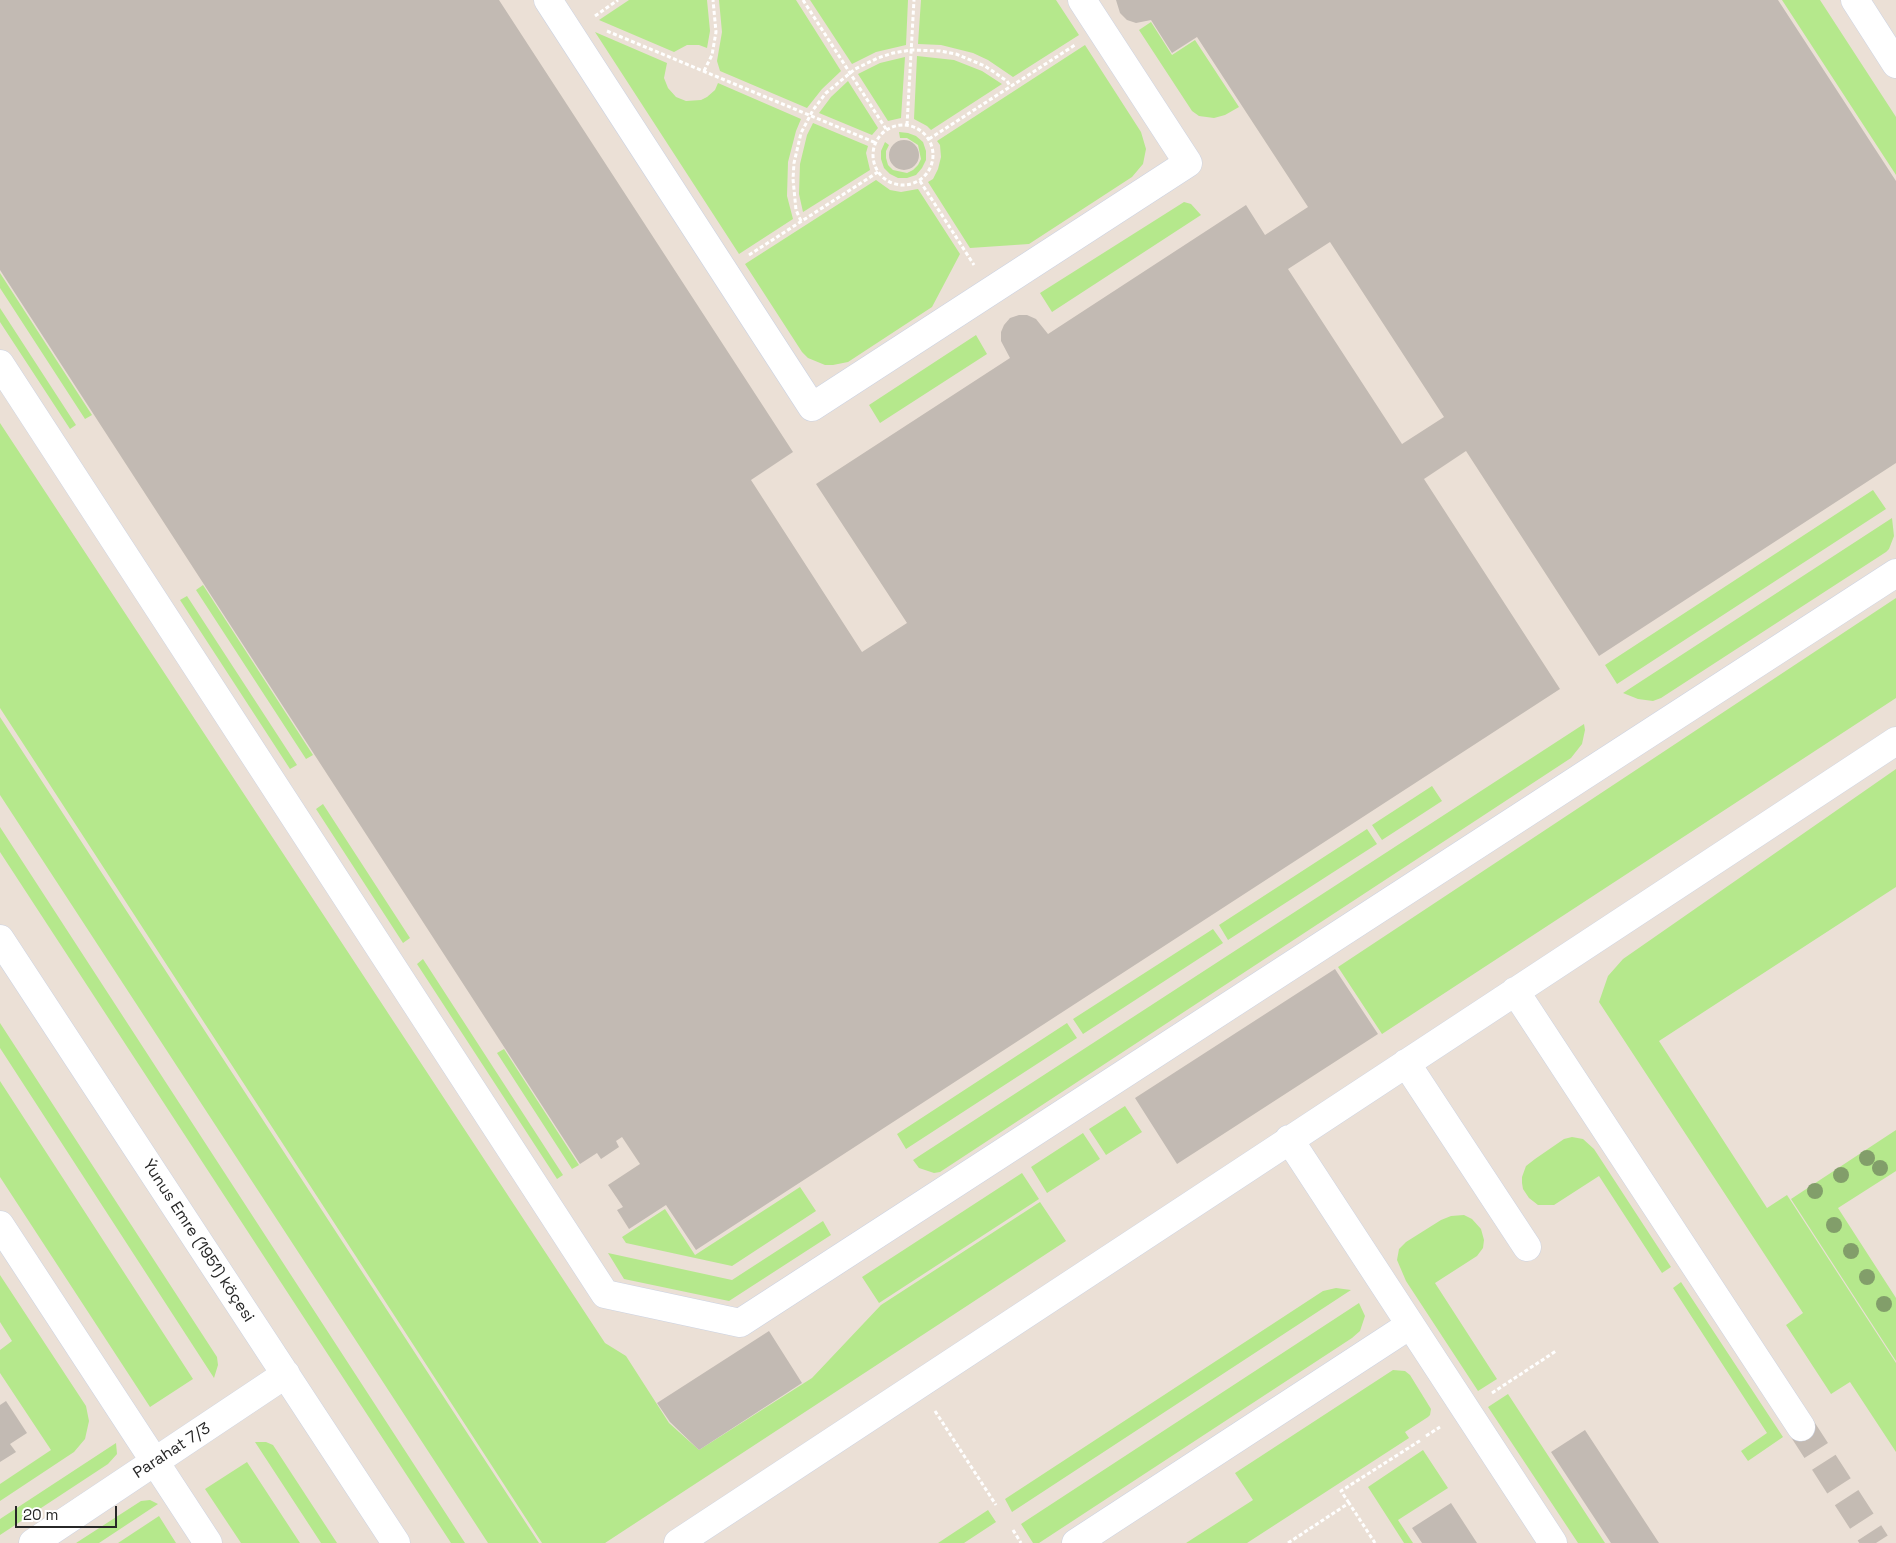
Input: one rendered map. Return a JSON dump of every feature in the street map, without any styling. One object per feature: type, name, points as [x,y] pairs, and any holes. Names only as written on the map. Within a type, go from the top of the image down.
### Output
[{"type":"street","points":[[548,0],[812,407],[1188,162],[1082,0]]},
{"type":"street","points":[[1855,0],[1896,64]]},
{"type":"street","points":[[0,364],[605,1294],[740,1323],[1896,573]]},
{"type":"street","points":[[678,1543],[1896,741]]},
{"type":"street","name":"Ýunus Emre (1951) köçesi","points":[[0,939],[396,1543]]},
{"type":"street","points":[[1516,991],[1801,1427]]},
{"type":"street","points":[[1406,1063],[1527,1247]]},
{"type":"street","points":[[1289,1139],[1553,1543]]},
{"type":"street","points":[[0,1225],[208,1543]]},
{"type":"street","points":[[1076,1543],[1410,1325]]},
{"type":"street","name":"Parahat 7/3","points":[[32,1543],[286,1374]]},
{"type":"path","points":[[591,18],[618,0]]},
{"type":"path","points":[[704,71],[712,55],[716,32],[713,0]]},
{"type":"path","points":[[803,0],[886,129]]},
{"type":"path","points":[[907,125],[914,0]]},
{"type":"path","points":[[605,30],[876,143]]},
{"type":"path","points":[[929,139],[1082,40]]},
{"type":"path","points":[[801,221],[796,210],[794,195],[794,163],[801,133],[826,92],[850,72],[893,53],[912,50],[940,51],[971,59],[998,74],[1010,86]]},
{"type":"path","points":[[898,125],[907,125],[920,130],[929,139],[934,149],[933,161],[929,173],[920,181],[909,185],[897,185],[886,180],[878,172],[873,161],[873,149],[878,138],[886,129],[898,125]]},
{"type":"path","points":[[742,260],[878,172]]},
{"type":"path","points":[[920,181],[978,271]]},
{"type":"path","points":[[1498,1389],[1556,1352]]},
{"type":"path","points":[[918,1385],[996,1505]]},
{"type":"path","points":[[1375,1543],[1341,1491],[1420,1440]]},
{"type":"path","points":[[1288,1543],[1349,1503]]},
{"type":"path","points":[[1013,1530],[1021,1543]]},
{"type":"green space","points":[[629,0],[707,0],[710,31],[707,48],[699,45],[687,45],[674,52],[599,20]]},
{"type":"green space","points":[[719,0],[796,0],[841,71],[822,89],[807,108],[720,71],[717,61],[722,32]]},
{"type":"green space","points":[[810,0],[908,0],[906,45],[876,52],[852,64]]},
{"type":"green space","points":[[921,0],[1056,0],[1079,35],[1013,77],[988,60],[973,53],[941,45],[918,44]]},
{"type":"green space","points":[[1782,0],[1820,0],[1896,117],[1896,175]]},
{"type":"green space","points":[[1151,22],[1172,55],[1195,40],[1239,107],[1225,115],[1214,118],[1199,116],[1192,111],[1139,30]]},
{"type":"green space","points":[[595,32],[667,63],[664,78],[668,88],[676,97],[686,101],[701,100],[715,90],[718,83],[801,119],[788,162],[787,196],[793,219],[739,254]]},
{"type":"green space","points":[[1085,45],[1141,132],[1146,149],[1143,164],[1132,177],[1029,244],[970,248],[928,182],[933,179],[941,157],[940,145],[937,141]]},
{"type":"green space","points":[[917,56],[954,60],[982,71],[1002,84],[931,130],[914,119]]},
{"type":"green space","points":[[905,57],[901,118],[888,121],[858,74],[880,63]]},
{"type":"green space","points":[[848,81],[878,128],[872,135],[819,113],[831,97]]},
{"type":"green space","points":[[813,123],[868,146],[866,153],[870,170],[803,212],[799,194],[800,164],[807,135]]},
{"type":"green space","points":[[899,132],[916,136],[923,142],[926,151],[926,160],[922,168],[916,175],[907,178],[898,178],[890,174],[884,168],[881,159],[881,151],[885,142],[889,145],[886,151],[888,165],[893,170],[907,173],[918,165],[921,159],[918,145],[907,138],[900,138]]},
{"type":"green space","points":[[876,180],[890,190],[901,192],[918,189],[960,254],[932,307],[848,362],[825,365],[808,358],[802,352],[745,264]]},
{"type":"green space","points":[[1184,202],[1191,204],[1201,215],[1052,312],[1040,293]]},
{"type":"green space","points":[[0,273],[92,415],[85,419],[0,288]]},
{"type":"green space","points":[[0,308],[76,425],[70,429],[0,322]]},
{"type":"green space","points":[[976,335],[987,354],[880,423],[869,405]]},
{"type":"green space","points":[[0,423],[605,1343],[626,1356],[669,1423],[699,1450],[812,1378],[881,1305],[1040,1202],[1066,1241],[605,1543],[542,1543],[0,708]]},
{"type":"green space","points":[[1873,490],[1886,509],[1617,684],[1605,665]]},
{"type":"green space","points":[[1892,518],[1894,536],[1886,552],[1661,698],[1653,701],[1638,699],[1623,693]]},
{"type":"green space","points":[[203,585],[313,755],[306,759],[196,590]]},
{"type":"green space","points":[[187,596],[297,765],[290,769],[180,600]]},
{"type":"green space","points":[[1896,598],[1896,698],[1382,1034],[1338,967]]},
{"type":"green space","points":[[0,717],[539,1543],[488,1543],[0,795]]},
{"type":"green space","points":[[1584,724],[1585,730],[1582,744],[1571,758],[940,1172],[934,1173],[919,1168],[913,1160]]},
{"type":"green space","points":[[1896,769],[1896,887],[1659,1041],[1767,1208],[1787,1195],[1896,1363],[1896,1452],[1850,1382],[1831,1394],[1786,1325],[1803,1313],[1599,1002],[1608,976],[1623,959]]},
{"type":"green space","points":[[1432,786],[1442,801],[1382,840],[1372,825]]},
{"type":"green space","points":[[323,804],[410,938],[403,943],[316,809]]},
{"type":"green space","points":[[0,827],[465,1543],[451,1543],[0,852]]},
{"type":"green space","points":[[1367,829],[1377,844],[1228,940],[1219,925]]},
{"type":"green space","points":[[1213,929],[1223,943],[1083,1034],[1073,1019]]},
{"type":"green space","points":[[423,959],[563,1175],[557,1179],[417,964]]},
{"type":"green space","points":[[0,1023],[217,1357],[218,1365],[214,1378],[0,1048]]},
{"type":"green space","points":[[1067,1023],[1077,1038],[906,1149],[897,1134]]},
{"type":"green space","points":[[504,1049],[579,1165],[572,1169],[497,1053]]},
{"type":"green space","points":[[0,1081],[193,1379],[150,1407],[0,1177]]},
{"type":"green space","points":[[1125,1106],[1142,1132],[1106,1155],[1089,1129]]},
{"type":"green space","points":[[1896,1130],[1896,1171],[1838,1208],[1896,1298],[1896,1361],[1791,1199]]},
{"type":"green space","points":[[1083,1133],[1100,1159],[1047,1193],[1031,1167]]},
{"type":"green space","points":[[1572,1137],[1583,1139],[1594,1149],[1671,1267],[1662,1273],[1599,1176],[1554,1205],[1538,1205],[1529,1198],[1523,1189],[1522,1183],[1526,1166],[1564,1139]]},
{"type":"green space","points":[[1022,1173],[1039,1199],[879,1303],[862,1277]]},
{"type":"green space","points":[[800,1187],[816,1211],[732,1266],[626,1243],[622,1237],[665,1209],[695,1255]]},
{"type":"green space","points":[[1464,1215],[1472,1219],[1481,1229],[1484,1240],[1483,1248],[1477,1256],[1435,1283],[1497,1379],[1478,1391],[1406,1281],[1397,1260],[1399,1249],[1406,1242],[1441,1220],[1451,1216]]},
{"type":"green space","points":[[823,1221],[831,1235],[729,1301],[624,1279],[608,1253],[732,1280]]},
{"type":"green space","points":[[0,1275],[86,1406],[89,1421],[85,1439],[74,1452],[0,1501],[0,1484],[51,1450],[0,1373],[0,1350],[12,1341],[0,1322]]},
{"type":"green space","points":[[1681,1282],[1783,1437],[1748,1461],[1741,1451],[1767,1433],[1673,1288]]},
{"type":"green space","points":[[1336,1288],[1351,1290],[1012,1512],[1005,1499],[1323,1291]]},
{"type":"green space","points":[[1359,1303],[1365,1316],[1360,1331],[1352,1338],[1039,1543],[1033,1543],[1021,1524]]},
{"type":"green space","points":[[1393,1370],[1405,1371],[1410,1375],[1431,1409],[1428,1417],[1405,1432],[1409,1438],[1247,1543],[1186,1543],[1253,1500],[1235,1473]]},
{"type":"green space","points":[[1508,1394],[1605,1543],[1578,1543],[1488,1407]]},
{"type":"green space","points":[[255,1442],[266,1442],[273,1445],[337,1543],[321,1543]]},
{"type":"green space","points":[[116,1443],[117,1454],[108,1464],[0,1535],[0,1519]]},
{"type":"green space","points":[[1423,1450],[1448,1488],[1398,1520],[1413,1543],[1404,1543],[1368,1487]]},
{"type":"green space","points":[[247,1462],[300,1543],[241,1543],[205,1489]]},
{"type":"green space","points":[[150,1500],[158,1504],[99,1543],[76,1543],[141,1501]]},
{"type":"green space","points":[[988,1510],[996,1522],[964,1543],[938,1543]]},
{"type":"green space","points":[[159,1516],[176,1543],[118,1543]]},
{"type":"building","points":[[0,0],[499,0],[793,452],[751,480],[862,652],[907,623],[816,484],[1010,358],[1001,341],[1001,332],[1010,318],[1027,315],[1036,319],[1048,334],[1246,205],[1265,235],[1308,207],[1197,37],[1172,53],[1151,20],[1136,23],[1127,20],[1120,13],[1116,0],[1778,0],[1896,181],[1896,463],[1599,656],[1466,451],[1424,479],[1560,689],[696,1250],[666,1205],[629,1229],[617,1210],[623,1207],[608,1185],[640,1164],[622,1137],[616,1141],[619,1147],[601,1159],[597,1153],[580,1164],[0,270]],"holes":[[[1330,242],[1444,417],[1402,444],[1288,269]]]},
{"type":"building","points":[[904,140],[915,144],[919,155],[915,166],[904,170],[893,166],[889,155],[893,144]]},
{"type":"building","points":[[1335,969],[1378,1034],[1177,1164],[1135,1098]]},
{"type":"building","points":[[769,1331],[802,1383],[699,1450],[670,1422],[657,1403]]},
{"type":"building","points":[[6,1401],[27,1433],[10,1444],[16,1452],[0,1462],[0,1405]]},
{"type":"building","points":[[1585,1430],[1659,1543],[1611,1543],[1551,1452]]},
{"type":"building","points":[[1451,1503],[1477,1543],[1422,1543],[1412,1528]]},
{"type":"tunnel","points":[[1801,1427],[1876,1543]]}]
